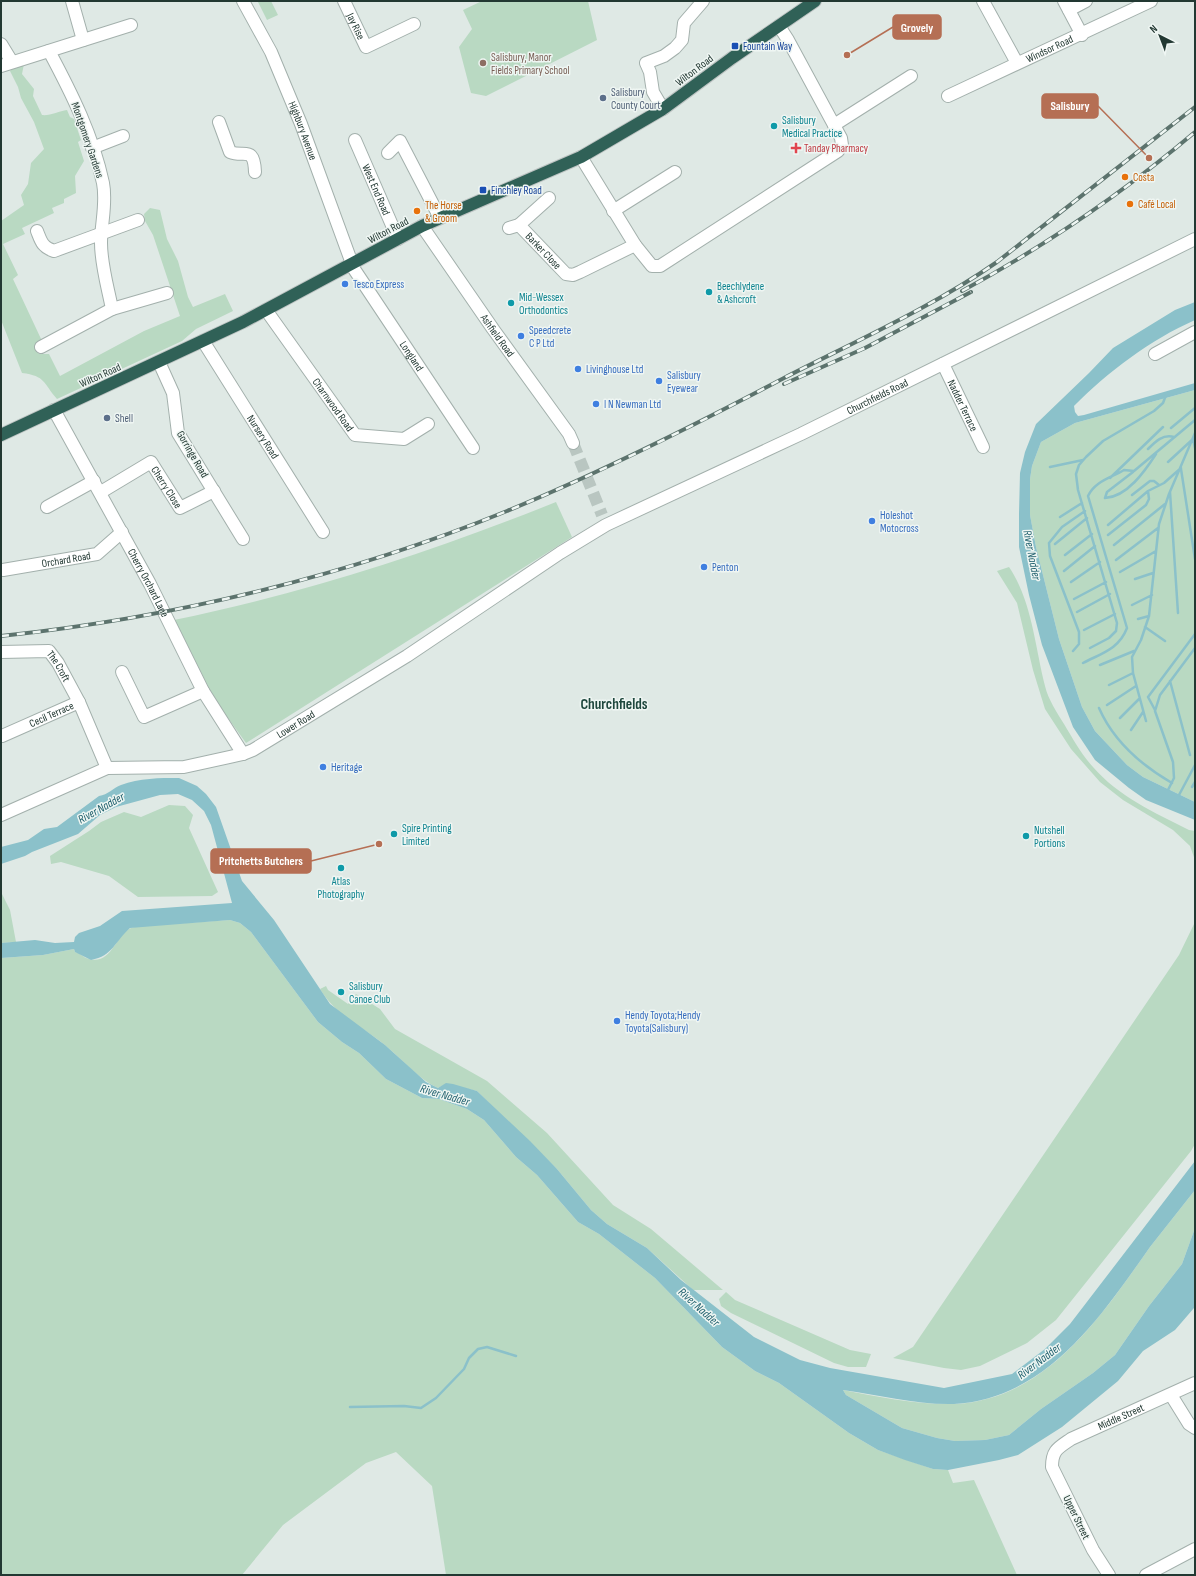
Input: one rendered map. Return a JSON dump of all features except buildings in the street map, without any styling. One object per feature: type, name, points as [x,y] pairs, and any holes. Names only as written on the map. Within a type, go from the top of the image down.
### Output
[{"type":"highway","name":"Wilton Road","points":[[1,435],[159,362],[266,310],[422,226],[581,158],[663,109],[815,1]]},
{"type":"street","points":[[72,1],[83,40]]},
{"type":"street","name":"Highbury Avenue","points":[[245,1],[271,52],[301,124],[352,264]]},
{"type":"street","name":"Jay Rise","points":[[344,1],[366,47],[414,24]]},
{"type":"street","points":[[663,109],[654,92],[650,72],[646,62],[664,56],[675,48],[682,40],[684,23],[703,1]]},
{"type":"street","points":[[984,1],[1017,63]]},
{"type":"street","points":[[1082,35],[1066,6],[1086,1]]},
{"type":"street","name":"Windsor Road","points":[[948,96],[1017,63],[1082,35],[1151,1]]},
{"type":"street","points":[[1,44],[6,64],[131,25]]},
{"type":"street","points":[[581,158],[635,245],[652,266],[660,266],[838,151],[842,145],[842,138],[788,40],[778,26]]},
{"type":"street","name":"Montgomery Gardens","points":[[49,51],[71,91],[103,183],[104,202],[101,235],[104,270],[112,309]]},
{"type":"street","points":[[834,125],[912,76]]},
{"type":"street","points":[[219,122],[230,152],[234,154],[243,152],[249,155],[255,162],[255,172]]},
{"type":"street","points":[[92,148],[123,136]]},
{"type":"street","name":"West End Road","points":[[355,140],[398,238]]},
{"type":"street","points":[[388,153],[400,141],[440,218]]},
{"type":"street","points":[[613,211],[675,172]]},
{"type":"street","name":"Barker Close","points":[[549,198],[514,227],[566,274],[573,275],[635,245]]},
{"type":"street","points":[[37,231],[42,243],[47,249],[54,251],[101,235],[138,220]]},
{"type":"street","name":"Ashfield Road","points":[[422,226],[484,317],[569,434],[573,443]]},
{"type":"street","name":"Churchfields Road","points":[[560,553],[604,520],[763,453],[1195,239]]},
{"type":"street","name":"Longland","points":[[352,264],[472,448]]},
{"type":"street","points":[[41,348],[112,309],[168,293]]},
{"type":"street","name":"Charnwood Road","points":[[266,310],[355,435],[404,439],[428,424]]},
{"type":"street","points":[[1155,354],[1195,332]]},
{"type":"street","name":"Nursery Road","points":[[203,340],[323,532]]},
{"type":"street","name":"Gorringe Road","points":[[159,362],[173,393],[178,433],[243,539]]},
{"type":"street","name":"Nadder Terrace","points":[[943,364],[983,447]]},
{"type":"street","name":"Cherry Orchard Lane","points":[[54,410],[150,584],[203,691],[243,754]]},
{"type":"street","name":"Cherry Close","points":[[100,492],[151,462],[180,508],[214,491]]},
{"type":"street","points":[[47,507],[94,481]]},
{"type":"street","name":"Orchard Road","points":[[3,570],[97,554],[122,532]]},
{"type":"street","name":"Lower Road","points":[[1,815],[107,768],[184,767],[243,754],[254,750],[407,656],[560,553]]},
{"type":"street","name":"The Croft","points":[[1,652],[49,651],[58,663],[79,702]]},
{"type":"street","points":[[122,672],[144,718],[203,691]]},
{"type":"street","name":"Cecil Terrace","points":[[2,736],[79,702],[107,768]]},
{"type":"street","name":"Middle Street","points":[[1052,1456],[1057,1449],[1071,1439],[1195,1384]]},
{"type":"street","points":[[1170,1395],[1189,1424],[1195,1428]]},
{"type":"street","name":"Upper Street","points":[[1052,1456],[1052,1467],[1093,1550],[1109,1575]]},
{"type":"street","points":[[1146,1575],[1195,1550]]},
{"type":"green space","points":[[271,1],[278,15],[267,20],[258,2]]},
{"type":"green space","points":[[482,1],[588,1],[597,40],[486,96],[471,93],[459,47],[472,29],[463,10]]},
{"type":"green space","points":[[24,64],[22,74],[34,89],[33,96],[42,115],[67,110],[70,117],[74,119],[81,140],[78,142],[84,161],[75,176],[76,193],[64,199],[64,203],[52,208],[54,213],[22,228],[25,234],[3,244],[18,275],[13,279],[42,341],[36,350],[39,354],[49,354],[60,376],[144,331],[180,316],[153,235],[145,221],[144,214],[150,208],[160,210],[167,239],[178,261],[188,297],[193,307],[225,294],[233,311],[196,329],[182,341],[57,399],[40,378],[22,373],[1,320],[1,221],[24,205],[21,195],[28,184],[31,163],[44,149],[34,122],[21,98],[18,87],[10,71],[15,65]]},
{"type":"green space","points":[[1195,390],[1195,802],[1143,777],[1127,765],[1095,731],[1082,707],[1059,639],[1036,547],[1030,515],[1030,479],[1032,466],[1041,442],[1075,423]]},
{"type":"green space","points":[[556,502],[572,537],[246,743],[215,700],[174,620],[272,597],[368,570],[462,538]]},
{"type":"green space","points":[[1009,567],[1017,580],[1028,609],[1048,696],[1077,746],[1103,777],[1125,795],[1163,817],[1189,830],[1195,831],[1195,860],[1190,846],[1173,830],[1123,800],[1100,782],[1071,749],[1045,709],[1033,670],[1017,603],[997,571]]},
{"type":"green space","points":[[169,805],[185,806],[193,815],[189,828],[218,892],[212,896],[138,897],[109,876],[61,862],[51,864],[50,856],[101,822],[124,812],[141,817]]},
{"type":"green space","points":[[1,892],[10,910],[16,942],[1,943]]},
{"type":"green space","points":[[230,920],[240,923],[251,932],[318,1022],[342,1042],[359,1053],[386,1079],[422,1098],[439,1099],[467,1109],[484,1120],[516,1157],[537,1175],[578,1222],[599,1234],[655,1278],[722,1347],[755,1371],[779,1383],[849,1433],[878,1450],[933,1469],[948,1470],[953,1483],[974,1480],[1017,1575],[446,1575],[432,1486],[396,1452],[366,1463],[283,1525],[242,1575],[1,1575],[1,958],[43,955],[74,949],[75,952],[86,958],[94,960],[101,959],[107,955],[125,932],[131,928],[146,925]]},
{"type":"green space","points":[[1195,922],[1195,1144],[1191,1151],[1056,1320],[1027,1343],[980,1366],[961,1370],[893,1358],[913,1347],[1179,955]]},
{"type":"green space","points":[[326,986],[328,990],[348,1004],[356,994],[380,1009],[395,1029],[487,1081],[547,1133],[613,1205],[651,1229],[723,1290],[693,1290],[647,1248],[607,1224],[591,1210],[557,1169],[477,1091],[446,1084],[438,1088],[430,1084],[386,1046],[334,1007],[320,989]]},
{"type":"green space","points":[[1195,1190],[1195,1228],[1182,1264],[1149,1306],[1115,1355],[1093,1373],[1041,1409],[1009,1435],[985,1440],[955,1441],[937,1438],[902,1428],[846,1395],[843,1390],[912,1402],[954,1404],[987,1399],[1017,1387],[1044,1370],[1069,1350],[1091,1326]]},
{"type":"green space","points":[[726,1292],[735,1300],[850,1350],[871,1354],[866,1367],[848,1367],[834,1363],[731,1313],[721,1306],[719,1299]]},
{"type":"water","name":"River Nadder","points":[[1195,302],[1195,320],[1162,337],[1131,357],[1087,393],[1074,406],[1075,412],[1078,416],[1195,383],[1195,390],[1075,423],[1041,442],[1032,466],[1030,479],[1030,515],[1036,547],[1059,639],[1082,707],[1095,731],[1127,765],[1143,777],[1195,802],[1195,820],[1146,800],[1129,788],[1095,760],[1073,727],[1042,645],[1029,595],[1019,547],[1019,514],[1020,473],[1025,452],[1036,424],[1113,348],[1175,310]]},
{"type":"water","name":"River Nadder","points":[[157,778],[179,778],[197,786],[206,794],[216,807],[242,881],[274,920],[330,1004],[385,1045],[426,1082],[438,1088],[446,1083],[477,1091],[530,1141],[557,1169],[591,1210],[607,1224],[647,1248],[681,1280],[754,1337],[800,1360],[830,1368],[944,1388],[1012,1374],[1045,1349],[1070,1324],[1195,1161],[1195,1190],[1150,1247],[1112,1300],[1069,1349],[1044,1370],[1017,1387],[987,1399],[954,1404],[926,1403],[843,1390],[846,1395],[902,1428],[937,1438],[955,1441],[985,1440],[1009,1435],[1041,1409],[1093,1373],[1115,1355],[1149,1306],[1182,1264],[1195,1228],[1194,1308],[1175,1330],[1143,1351],[1118,1381],[1062,1427],[1018,1455],[948,1470],[933,1469],[878,1450],[849,1433],[779,1383],[755,1371],[722,1347],[655,1278],[599,1234],[578,1222],[537,1175],[516,1157],[484,1120],[467,1109],[439,1099],[422,1098],[386,1079],[359,1053],[342,1042],[318,1022],[251,932],[240,923],[230,920],[130,928],[109,952],[91,960],[75,952],[74,949],[43,955],[1,958],[1,943],[35,940],[55,943],[74,942],[75,937],[79,933],[100,926],[122,911],[232,903],[211,825],[204,811],[192,800],[178,794],[160,795],[116,807],[100,815],[78,834],[25,856],[1,864],[1,847],[28,840],[44,829],[57,827],[99,796],[118,786]]},
{"type":"waterway","points":[[1090,648],[1109,638],[1116,631],[1117,623],[1078,490],[1076,474],[1079,465],[1103,441],[1154,411],[1163,403],[1166,395]]},
{"type":"waterway","points":[[1171,428],[1195,408]]},
{"type":"waterway","points":[[1083,663],[1115,646],[1124,635],[1127,628],[1088,496],[1091,491],[1104,480],[1124,470],[1134,471],[1195,420]]},
{"type":"waterway","points":[[1110,478],[1163,427]]},
{"type":"waterway","points":[[1146,721],[1133,673],[1132,657],[1141,640],[1149,616],[1159,524],[1169,494],[1195,433]]},
{"type":"waterway","points":[[1148,449],[1163,437],[1174,437]]},
{"type":"waterway","points":[[1168,462],[1193,439],[1195,448]]},
{"type":"waterway","points":[[1133,472],[1107,492],[1105,498],[1113,497],[1121,493],[1135,482],[1156,454]]},
{"type":"waterway","points":[[1050,467],[1083,460]]},
{"type":"waterway","points":[[1108,535],[1146,505],[1149,499],[1148,491],[1164,483],[1181,468]]},
{"type":"waterway","points":[[1181,469],[1195,559]]},
{"type":"waterway","points":[[1132,495],[1150,481],[1154,481],[1159,485]]},
{"type":"waterway","points":[[1108,525],[1148,491]]},
{"type":"waterway","points":[[1170,492],[1178,613]]},
{"type":"waterway","points":[[1060,517],[1082,503]]},
{"type":"waterway","points":[[1114,545],[1165,504]]},
{"type":"waterway","points":[[1073,651],[1079,644],[1079,632],[1050,556],[1049,543],[1062,527],[1085,511]]},
{"type":"waterway","points":[[1055,544],[1087,518]]},
{"type":"waterway","points":[[1116,560],[1158,528]]},
{"type":"waterway","points":[[1065,555],[1092,534]]},
{"type":"waterway","points":[[1064,571],[1095,546]]},
{"type":"waterway","points":[[1120,572],[1156,551]]},
{"type":"waterway","points":[[1071,582],[1100,562]]},
{"type":"waterway","points":[[1135,579],[1153,573]]},
{"type":"waterway","points":[[1074,599],[1106,582]]},
{"type":"waterway","points":[[1077,612],[1110,594]]},
{"type":"waterway","points":[[1132,605],[1152,595]]},
{"type":"waterway","points":[[1084,630],[1115,614]]},
{"type":"waterway","points":[[1138,619],[1149,616]]},
{"type":"waterway","points":[[1145,627],[1165,641]]},
{"type":"waterway","points":[[1155,710],[1148,697],[1195,634]]},
{"type":"waterway","points":[[1168,790],[1174,778],[1173,762],[1155,711],[1160,695],[1195,648]]},
{"type":"waterway","points":[[1100,665],[1134,651]]},
{"type":"waterway","points":[[1109,685],[1133,673]]},
{"type":"waterway","points":[[1170,681],[1190,755]]},
{"type":"waterway","points":[[1107,705],[1136,686]]},
{"type":"waterway","points":[[1120,718],[1139,699]]},
{"type":"waterway","points":[[1099,708],[1112,731],[1129,751],[1149,768],[1172,783]]},
{"type":"waterway","points":[[1131,730],[1143,712]]},
{"type":"waterway","points":[[1179,795],[1195,765]]},
{"type":"waterway","points":[[1192,787],[1195,782]]},
{"type":"waterway","points":[[350,1407],[404,1406],[421,1408],[436,1398],[464,1369],[469,1358],[478,1349],[487,1347],[516,1356]]},
{"type":"tunnel","points":[[573,443],[602,515]]},
{"type":"railway","points":[[1,636],[130,618],[194,606],[322,574],[447,534],[578,481],[681,431],[893,323],[972,279],[997,262],[1195,107]]},
{"type":"railway","points":[[962,291],[1023,256],[1083,218],[1140,176],[1195,132]]},
{"type":"railway","points":[[784,384],[865,348],[971,292]]},
{"type":"place","name":"Fountain Way","points":[[735,46]]},
{"type":"place","name":"Grovely","points":[[847,55]]},
{"type":"place","name":"Salisbury, Manor Fields Primary School","points":[[483,63]]},
{"type":"place","name":"Salisbury County Court","points":[[603,98]]},
{"type":"place","name":"Salisbury Medical Practice","points":[[774,126]]},
{"type":"place","name":"Tanday Pharmacy","points":[[796,148]]},
{"type":"place","name":"Salisbury","points":[[1149,158]]},
{"type":"place","name":"Costa","points":[[1125,177]]},
{"type":"place","name":"Finchley Road","points":[[483,190]]},
{"type":"place","name":"Café Local","points":[[1130,204]]},
{"type":"place","name":"The Horse & Groom","points":[[417,211]]},
{"type":"place","name":"Tesco Express","points":[[345,284]]},
{"type":"place","name":"Beechlydene & Ashcroft","points":[[709,292]]},
{"type":"place","name":"Mid-Wessex Orthodontics","points":[[511,303]]},
{"type":"place","name":"Speedcrete C P Ltd","points":[[521,336]]},
{"type":"place","name":"Livinghouse Ltd","points":[[578,369]]},
{"type":"place","name":"Salisbury Eyewear","points":[[659,381]]},
{"type":"place","name":"I N Newman Ltd","points":[[596,404]]},
{"type":"place","name":"Shell","points":[[107,418]]},
{"type":"place","name":"Holeshot Motocross","points":[[872,521]]},
{"type":"place","name":"Penton","points":[[704,567]]},
{"type":"place","name":"Heritage","points":[[323,767]]},
{"type":"place","name":"Spire Printing Limited","points":[[394,834]]},
{"type":"place","name":"Nutshell Portions","points":[[1026,836]]},
{"type":"place","name":"Pritchetts Butchers","points":[[379,844]]},
{"type":"place","name":"Atlas Photography","points":[[341,868]]},
{"type":"place","name":"Salisbury Canoe Club","points":[[341,992]]},
{"type":"place","name":"Hendy Toyota;Hendy Toyota(Salisbury)","points":[[617,1021]]},
{"type":"district","name":"Churchfields","points":[[614,704]]}]
